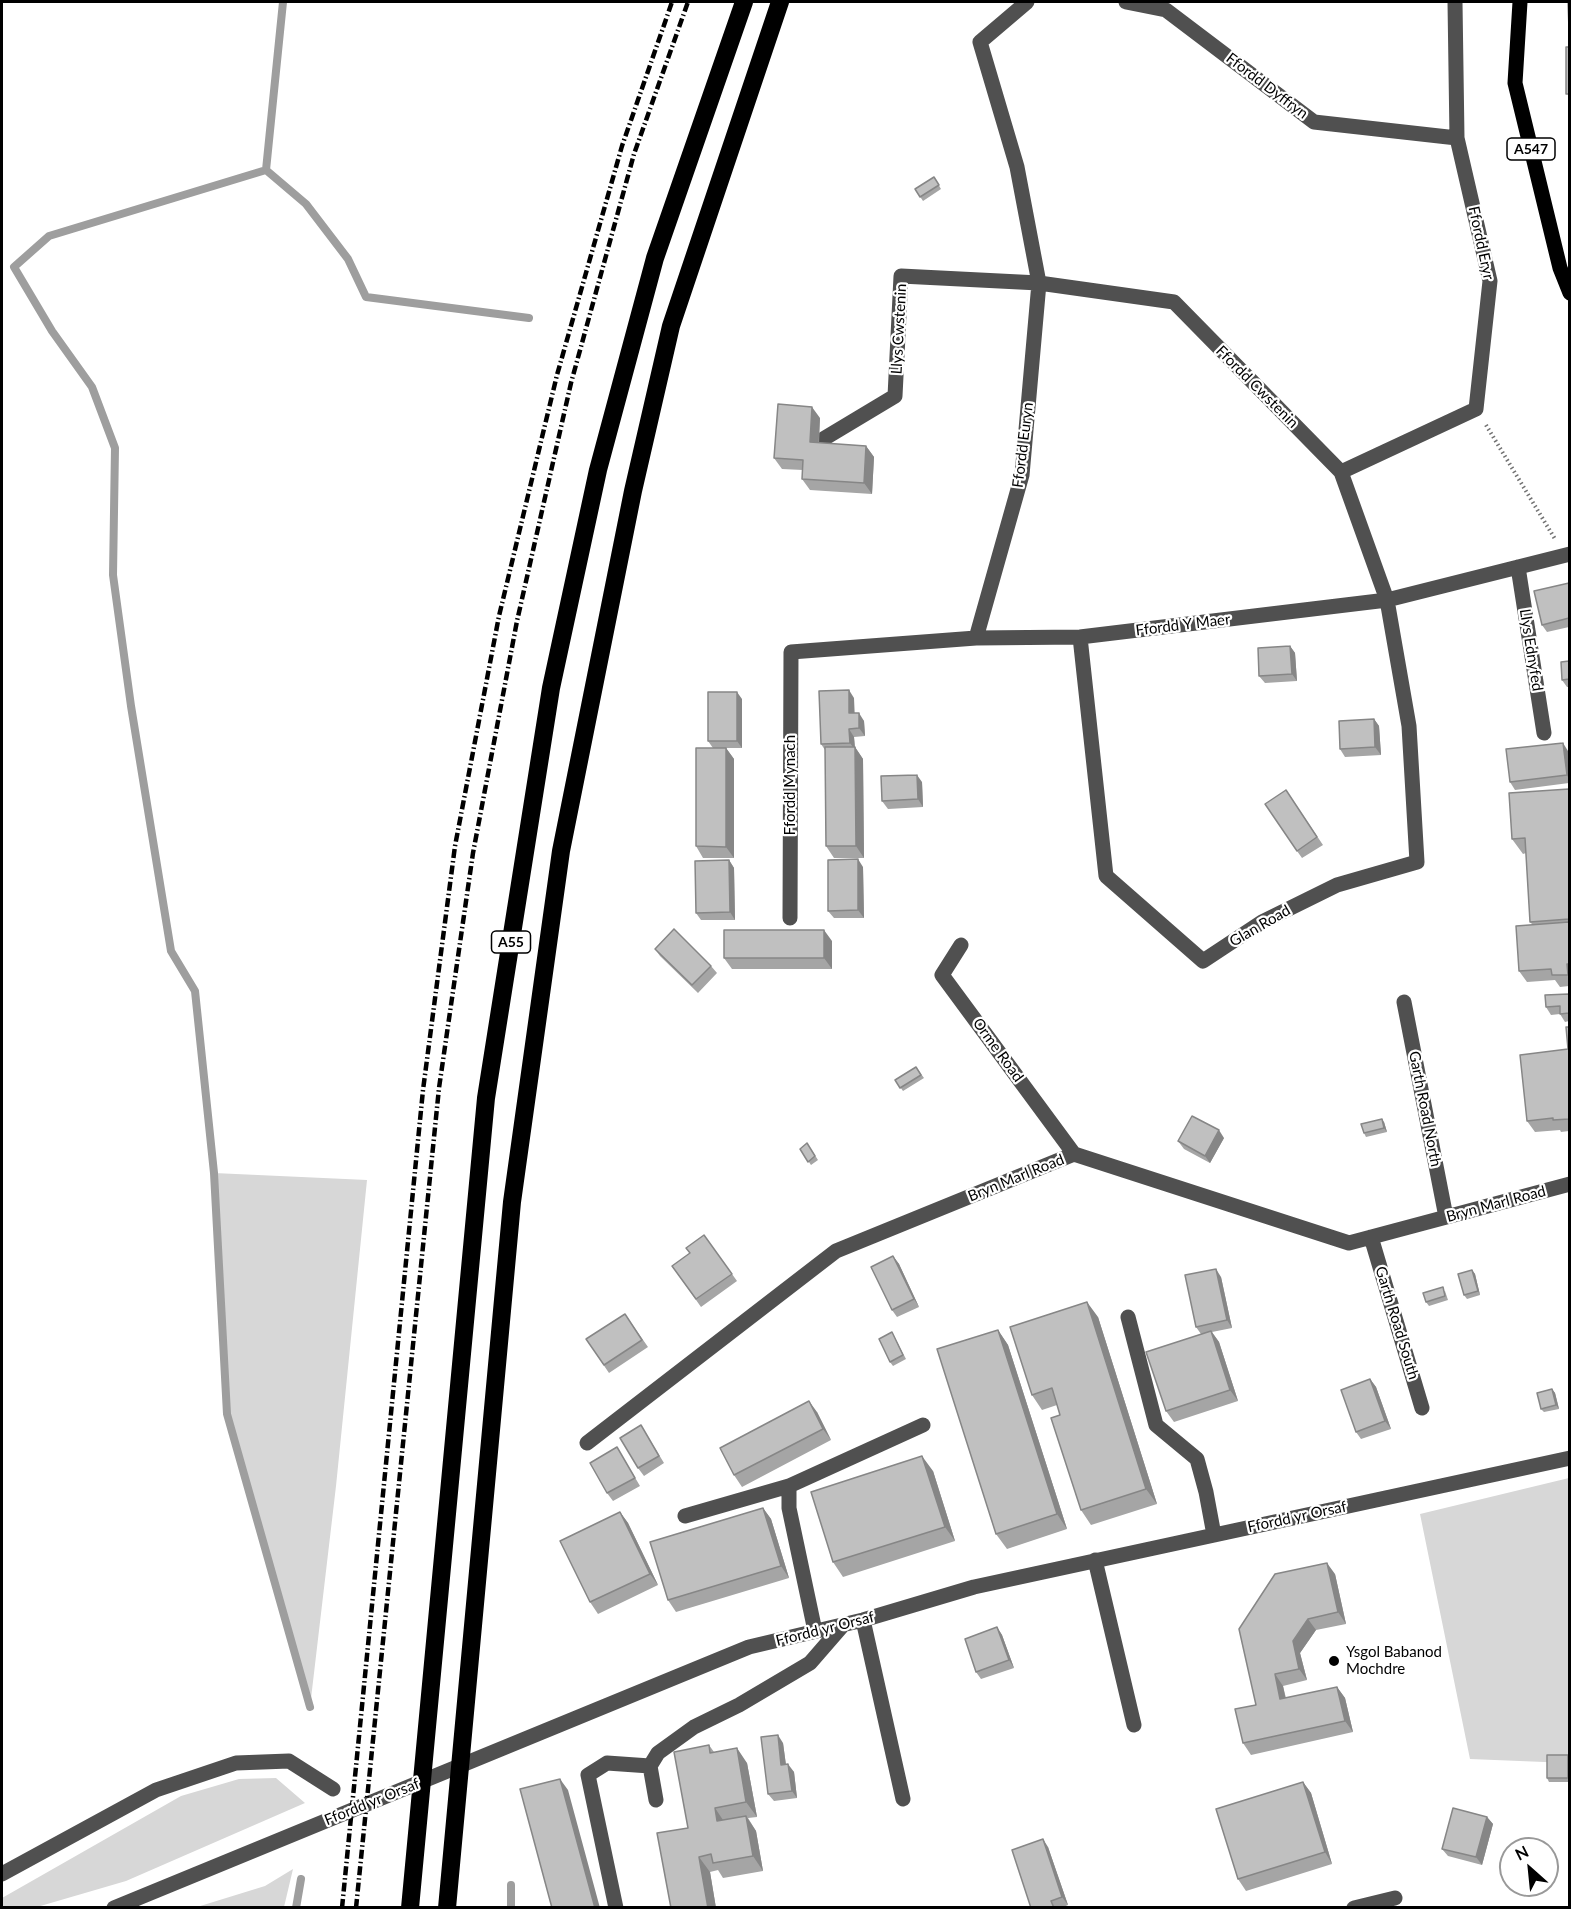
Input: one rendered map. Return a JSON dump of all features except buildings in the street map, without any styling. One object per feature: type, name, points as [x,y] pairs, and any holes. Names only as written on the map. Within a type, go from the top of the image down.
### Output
[{"type":"highway","name":"A55","points":[[410,1908],[486,1098],[551,687],[598,470],[655,258],[744,2]]},
{"type":"highway","name":"A55","points":[[447,1908],[512,1202],[561,851],[633,490],[671,326],[780,2]]},
{"type":"main road","name":"A547","points":[[1520,2],[1515,83],[1560,268],[1569,293]]},
{"type":"street","points":[[1027,2],[980,42],[1017,167],[1039,283]]},
{"type":"street","name":"Ffordd Dyffryn","points":[[1126,2],[1167,6],[1314,122],[1457,138]]},
{"type":"street","name":"Ffordd Eryr","points":[[1455,2],[1457,138],[1490,281],[1476,408]]},
{"type":"street","name":"Llys Cwstenin","points":[[820,441],[895,396],[901,276],[1039,283]]},
{"type":"street","name":"Ffordd Cwstenin","points":[[1039,283],[1174,302],[1341,472],[1387,600]]},
{"type":"street","name":"Ffordd Euryn","points":[[976,638],[1022,475],[1039,283]]},
{"type":"street","points":[[1341,472],[1476,408]]},
{"type":"street","name":"Ffordd Y Maer","points":[[791,652],[976,638],[1080,637],[1387,600],[1567,555]]},
{"type":"street","name":"Llys Ednyfed","points":[[1518,567],[1544,733]]},
{"type":"street","name":"Glan Road","points":[[1080,637],[1106,876],[1203,961],[1262,922],[1337,885],[1418,862],[1409,726],[1387,600]]},
{"type":"street","name":"Ffordd Mynach","points":[[790,918],[791,652]]},
{"type":"street","name":"Orme Road","points":[[961,945],[942,975],[1074,1154]]},
{"type":"street","name":"Garth Road North","points":[[1404,1002],[1446,1217]]},
{"type":"street","name":"Bryn Marl Road","points":[[587,1443],[836,1251],[1074,1154],[1349,1244],[1569,1184]]},
{"type":"street","name":"Garth Road South","points":[[1371,1237],[1422,1408]]},
{"type":"street","points":[[1128,1317],[1156,1425],[1197,1459],[1214,1535]]},
{"type":"street","points":[[685,1516],[789,1486],[923,1425]]},
{"type":"street","name":"Ffordd yr Orsaf","points":[[114,1908],[749,1647],[863,1620],[974,1587],[1569,1458]]},
{"type":"street","points":[[789,1486],[789,1508],[815,1631]]},
{"type":"street","points":[[1095,1560],[1134,1725]]},
{"type":"street","points":[[863,1620],[903,1799]]},
{"type":"street","points":[[656,1800],[650,1766],[658,1753],[694,1727],[739,1705],[810,1663],[843,1625]]},
{"type":"street","points":[[2,1874],[156,1790],[236,1762],[289,1761],[333,1789]]},
{"type":"street","points":[[616,1908],[588,1775],[607,1763],[650,1766]]},
{"type":"street","points":[[1354,1908],[1395,1898]]},
{"type":"path","points":[[1476,408],[1567,555]]},
{"type":"shaded area","points":[[214,1173],[367,1180],[336,1486],[310,1707],[227,1414]]},
{"type":"shaded area","points":[[1569,1478],[1569,1763],[1470,1759],[1420,1514]]},
{"type":"shaded area","points":[[276,1778],[305,1803],[126,1881],[37,1907],[2,1907],[2,1898],[181,1796],[239,1779]]},
{"type":"shaded area","points":[[293,1869],[284,1907],[197,1907],[265,1886]]},
{"type":"waterway","points":[[283,2],[266,170],[49,236],[14,267],[52,331],[92,387],[115,448],[113,575],[131,706],[171,951],[195,991],[214,1173],[227,1414],[310,1707]]},
{"type":"waterway","points":[[266,170],[306,204],[348,259],[366,297],[529,318]]},
{"type":"waterway","points":[[296,1908],[301,1879]]},
{"type":"waterway","points":[[511,1885],[511,1908]]},
{"type":"railway","points":[[342,1908],[423,1090],[455,846],[499,616],[557,375],[622,146],[672,2]]},
{"type":"railway","points":[[356,1908],[439,1088],[473,853],[517,621],[571,383],[634,154],[688,2]]},
{"type":"place","name":"Ysgol Babanod Mochdre","points":[[1334,1661]]}]
